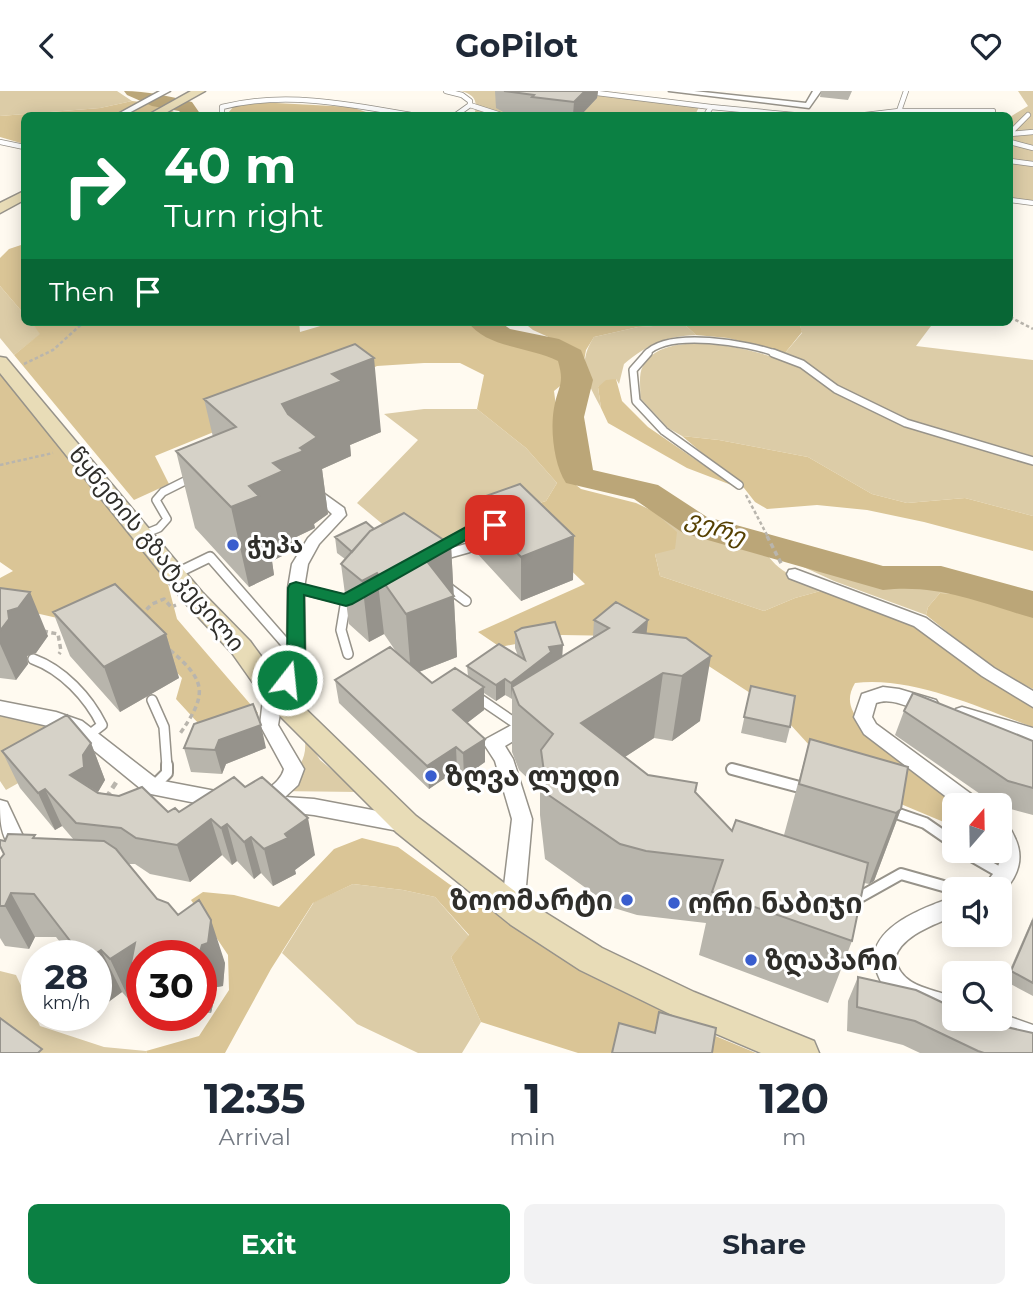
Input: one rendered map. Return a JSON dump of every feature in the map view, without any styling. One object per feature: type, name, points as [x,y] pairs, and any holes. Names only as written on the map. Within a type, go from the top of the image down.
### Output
[{"type":"main road","points":[[160,112],[199,91]]},
{"type":"main road","points":[[173,112],[212,91]]},
{"type":"main road","points":[[2,205],[21,189]]},
{"type":"main road","points":[[2,205],[21,196]]},
{"type":"main road","name":"წყნეთის გზატკეცილი","points":[[5,365],[142,535],[241,647],[275,694],[406,824],[522,915],[678,1014],[802,1053]]},
{"type":"street","points":[[126,112],[166,91]]},
{"type":"street","points":[[673,91],[809,106],[817,91]]},
{"type":"street","points":[[264,804],[291,780],[294,769],[269,725],[275,694],[296,656],[296,588],[300,564],[313,541],[339,515],[339,511],[307,485]]},
{"type":"street","points":[[795,574],[920,622],[988,673],[1033,700]]},
{"type":"street","points":[[955,793],[870,729],[863,717],[868,699],[877,694],[891,693],[1033,735]]},
{"type":"street","points":[[0,708],[56,719],[89,735],[153,787],[201,805],[264,804],[314,807],[406,824]]},
{"type":"street","points":[[522,915],[515,886],[522,819],[504,759],[494,744],[544,714]]},
{"type":"street","points":[[1,811],[15,840],[39,859]]},
{"type":"street","points":[[942,913],[898,933],[885,948],[883,963],[902,990],[942,1004]]},
{"type":"street","points":[[1012,1029],[1033,1037]]},
{"type":"lane","points":[[446,91],[462,95],[470,101],[470,105]]},
{"type":"lane","points":[[582,91],[763,112]]},
{"type":"lane","points":[[899,110],[906,91]]},
{"type":"lane","points":[[222,112],[222,107],[230,103],[261,99],[334,101],[394,112]]},
{"type":"lane","points":[[460,112],[470,105]]},
{"type":"lane","points":[[470,105],[492,112]]},
{"type":"lane","points":[[708,112],[712,107]]},
{"type":"lane","points":[[885,112],[993,111]]},
{"type":"lane","points":[[1013,130],[1028,114]]},
{"type":"lane","points":[[1013,133],[1033,132]]},
{"type":"lane","points":[[0,142],[21,146]]},
{"type":"lane","points":[[1013,143],[1033,148]]},
{"type":"lane","points":[[1013,161],[1033,164]]},
{"type":"lane","points":[[1013,201],[1033,204]]},
{"type":"lane","points":[[739,485],[664,431],[636,401],[634,370],[652,349],[678,339],[702,340],[769,351],[802,364],[836,389],[906,423],[1033,461]]},
{"type":"lane","points":[[142,535],[159,528],[167,519],[156,499],[163,492],[204,473]]},
{"type":"lane","points":[[468,548],[432,554],[488,524]]},
{"type":"lane","points":[[175,574],[210,557],[296,656]]},
{"type":"lane","points":[[434,577],[466,601]]},
{"type":"lane","points":[[296,588],[346,600],[357,594]]},
{"type":"lane","points":[[346,600],[341,630],[348,654]]},
{"type":"lane","points":[[33,659],[57,670],[98,714],[102,725],[89,735]]},
{"type":"lane","points":[[468,691],[522,728]]},
{"type":"lane","points":[[152,700],[165,725],[167,750],[167,773],[153,787]]},
{"type":"lane","points":[[732,769],[813,790]]},
{"type":"lane","points":[[880,808],[925,823],[942,835]]},
{"type":"lane","points":[[978,863],[994,877]]},
{"type":"lane","points":[[840,899],[853,903],[901,874],[942,886]]},
{"type":"path","points":[[1013,318],[1033,328]]},
{"type":"path","points":[[5,365],[53,350],[82,326]]},
{"type":"path","points":[[0,465],[55,453]]},
{"type":"path","points":[[739,485],[754,505],[777,558],[795,574]]},
{"type":"path","points":[[130,617],[143,613],[152,604],[164,599],[170,607]]},
{"type":"path","points":[[143,613],[148,622]]},
{"type":"path","points":[[39,631],[58,634],[71,630]]},
{"type":"path","points":[[58,634],[61,650],[58,654]]},
{"type":"path","points":[[167,647],[193,668],[199,678],[201,701],[167,750]]},
{"type":"path","points":[[104,802],[118,780],[131,770]]},
{"type":"shaded area","points":[[0,91],[117,91],[132,101],[100,108],[21,112],[21,114],[0,116]]},
{"type":"shaded area","points":[[461,91],[563,91],[699,107],[696,112],[475,112],[474,98]]},
{"type":"shaded area","points":[[1018,91],[1033,91],[1033,204],[1013,201],[1013,115],[1028,106]]},
{"type":"shaded area","points":[[132,101],[158,104],[174,112],[50,112],[100,108]]},
{"type":"shaded area","points":[[257,102],[351,107],[366,112],[229,112],[235,105]]},
{"type":"shaded area","points":[[21,114],[21,143],[0,137],[0,116]]},
{"type":"shaded area","points":[[21,245],[21,310],[0,286],[0,258],[9,249]]},
{"type":"shaded area","points":[[0,286],[21,310],[21,326],[34,326],[41,334],[14,355],[0,338]]},
{"type":"shaded area","points":[[34,326],[299,326],[300,332],[320,326],[477,326],[533,344],[564,360],[566,381],[554,391],[565,476],[581,489],[636,503],[653,511],[677,532],[675,549],[655,554],[660,576],[764,611],[824,590],[919,626],[1033,703],[1033,727],[923,689],[900,684],[855,683],[850,700],[862,725],[947,793],[942,793],[942,821],[896,802],[810,746],[778,711],[684,650],[621,636],[562,635],[500,647],[478,632],[585,584],[511,512],[546,501],[557,483],[526,448],[477,409],[484,375],[460,363],[377,366],[338,385],[285,403],[155,456],[169,484],[134,500],[14,355],[40,334]]},
{"type":"shaded area","points":[[528,326],[653,326],[594,337],[586,350],[584,361],[566,345]]},
{"type":"shaded area","points":[[686,326],[696,335],[666,340],[649,347],[624,364],[619,384],[616,379],[598,387],[601,408],[586,373],[589,347],[594,337],[638,327]]},
{"type":"shaded area","points":[[686,326],[800,326],[802,332],[785,353],[728,338],[696,335]]},
{"type":"shaded area","points":[[800,326],[931,326],[916,346],[1033,360],[1033,516],[965,498],[907,503],[872,494],[808,457],[719,440],[682,436],[668,428],[640,398],[641,369],[654,354],[670,347],[710,344],[752,351],[785,361],[785,353],[802,333]]},
{"type":"shaded area","points":[[0,369],[166,577],[177,619],[258,713],[209,735],[176,699],[182,678],[132,626],[97,627],[0,605],[0,578],[13,571],[0,562]]},
{"type":"shaded area","points":[[616,379],[622,401],[648,427],[734,486],[687,468],[608,423],[601,408],[598,387],[606,380]]},
{"type":"shaded area","points":[[424,409],[477,409],[526,448],[557,483],[546,501],[511,512],[415,551],[357,503],[418,440],[384,414]]},
{"type":"shaded area","points":[[682,436],[719,440],[808,457],[872,494],[907,503],[965,498],[1033,516],[1033,551],[867,510],[817,505],[767,509],[755,502],[744,488]]},
{"type":"shaded area","points":[[653,511],[689,529],[764,549],[782,570],[824,590],[764,611],[660,576],[655,554]]},
{"type":"shaded area","points":[[785,554],[888,584],[935,582],[994,596],[940,593],[928,607],[926,615],[834,581],[786,559]]},
{"type":"shaded area","points":[[940,593],[994,596],[1033,611],[1033,689],[991,664],[926,615],[928,607]]},
{"type":"shaded area","points":[[0,716],[51,723],[96,739],[6,790],[0,781]]},
{"type":"shaded area","points":[[304,734],[320,760],[359,792],[275,791],[299,766],[305,752]]},
{"type":"shaded area","points":[[362,838],[398,847],[449,884],[570,961],[694,1027],[756,1053],[578,1053],[481,1022],[451,957],[469,935],[435,897],[353,884],[313,903],[271,969],[225,1053],[147,1053],[146,1051],[199,1036],[202,1031],[217,1031],[217,1008],[229,990],[228,955],[191,900],[203,892],[234,895],[279,907],[334,849]]},
{"type":"shaded area","points":[[353,884],[435,897],[469,936],[451,957],[481,1022],[462,1053],[418,1053],[357,1024],[282,953],[314,902]]},
{"type":"shaded area","points":[[0,971],[16,975],[21,986],[21,1031],[55,1031],[104,1047],[147,1053],[15,1053],[0,1042]]},
{"type":"building","points":[[504,91],[585,91],[574,102]]},
{"type":"building","points":[[355,344],[374,358],[332,374],[342,381],[282,404],[288,414],[317,437],[300,448],[303,450],[301,452],[273,463],[283,471],[249,486],[259,496],[231,507],[176,451],[236,427],[204,399]]},
{"type":"building","points":[[520,484],[574,536],[521,557],[473,507],[472,501]]},
{"type":"building","points":[[404,513],[451,545],[426,560],[454,596],[406,614],[377,573],[362,581],[341,564],[370,531]]},
{"type":"building","points":[[366,522],[374,529],[352,552],[335,537]]},
{"type":"building","points":[[115,584],[166,634],[104,667],[53,612]]},
{"type":"building","points":[[0,588],[30,592],[18,608],[8,611],[9,619],[0,631]]},
{"type":"building","points":[[616,602],[648,620],[634,632],[686,638],[711,656],[682,676],[663,673],[581,723],[648,775],[697,783],[695,792],[732,831],[736,820],[868,863],[852,941],[712,892],[723,860],[646,851],[620,844],[547,794],[541,750],[553,734],[519,705],[512,687],[609,628],[594,620]]},
{"type":"building","points":[[555,622],[563,645],[549,647],[551,652],[511,683],[505,679],[496,685],[467,666],[499,644],[525,660],[515,632],[522,628]]},
{"type":"building","points":[[390,647],[432,683],[455,668],[484,687],[453,710],[485,739],[463,753],[456,747],[427,766],[335,680]]},
{"type":"building","points":[[751,686],[795,696],[790,727],[744,717]]},
{"type":"building","points":[[913,693],[1033,741],[1033,788],[1008,781],[904,711]]},
{"type":"building","points":[[253,704],[261,725],[219,740],[215,750],[184,748],[194,724]]},
{"type":"building","points":[[67,715],[91,743],[83,755],[84,767],[70,775],[98,793],[119,796],[142,787],[168,812],[175,808],[179,812],[234,777],[245,787],[262,777],[308,818],[285,834],[288,838],[264,849],[251,837],[244,842],[227,824],[221,828],[211,819],[177,845],[136,838],[121,828],[76,823],[45,789],[38,793],[2,751]]},
{"type":"building","points":[[810,739],[908,767],[901,809],[896,813],[799,784]]},
{"type":"building","points":[[8,834],[35,835],[33,838],[104,841],[116,849],[157,899],[168,903],[178,915],[199,900],[211,920],[208,940],[126,940],[126,949],[112,958],[112,940],[69,940],[34,894],[11,893],[5,906],[0,906],[0,859],[4,854],[0,840],[5,841]]},
{"type":"building","points":[[1033,920],[1033,983],[1012,972]]},
{"type":"building","points":[[858,977],[916,990],[942,1002],[942,1031],[1012,1031],[1012,1028],[1033,1033],[1033,1053],[984,1053],[915,1021],[857,1007]]},
{"type":"building","points":[[659,1012],[716,1028],[712,1053],[612,1053],[619,1023],[655,1033]]},
{"type":"building","points":[[0,1018],[42,1049],[38,1053],[0,1053]]},
{"type":"waterway","name":"ვერე","points":[[133,91],[159,102],[185,106],[190,112]]},
{"type":"waterway","name":"ვერე","points":[[487,326],[501,335],[549,345],[571,356],[578,380],[570,406],[568,428],[578,476],[646,492],[695,525],[883,578],[941,578],[1033,605]]},
{"type":"place","name":"ჭუპა","points":[[233,545]]},
{"type":"place","name":"ზღვა ლუდი","points":[[431,776]]},
{"type":"place","name":"ზოომარტი","points":[[627,900]]},
{"type":"place","name":"ორი ნაბიჯი","points":[[674,903]]},
{"type":"place","name":"ზღაპარი","points":[[751,960]]},
{"type":"route","points":[[287,680],[296,656],[296,588],[346,600],[473,529],[488,524],[495,525]]}]
